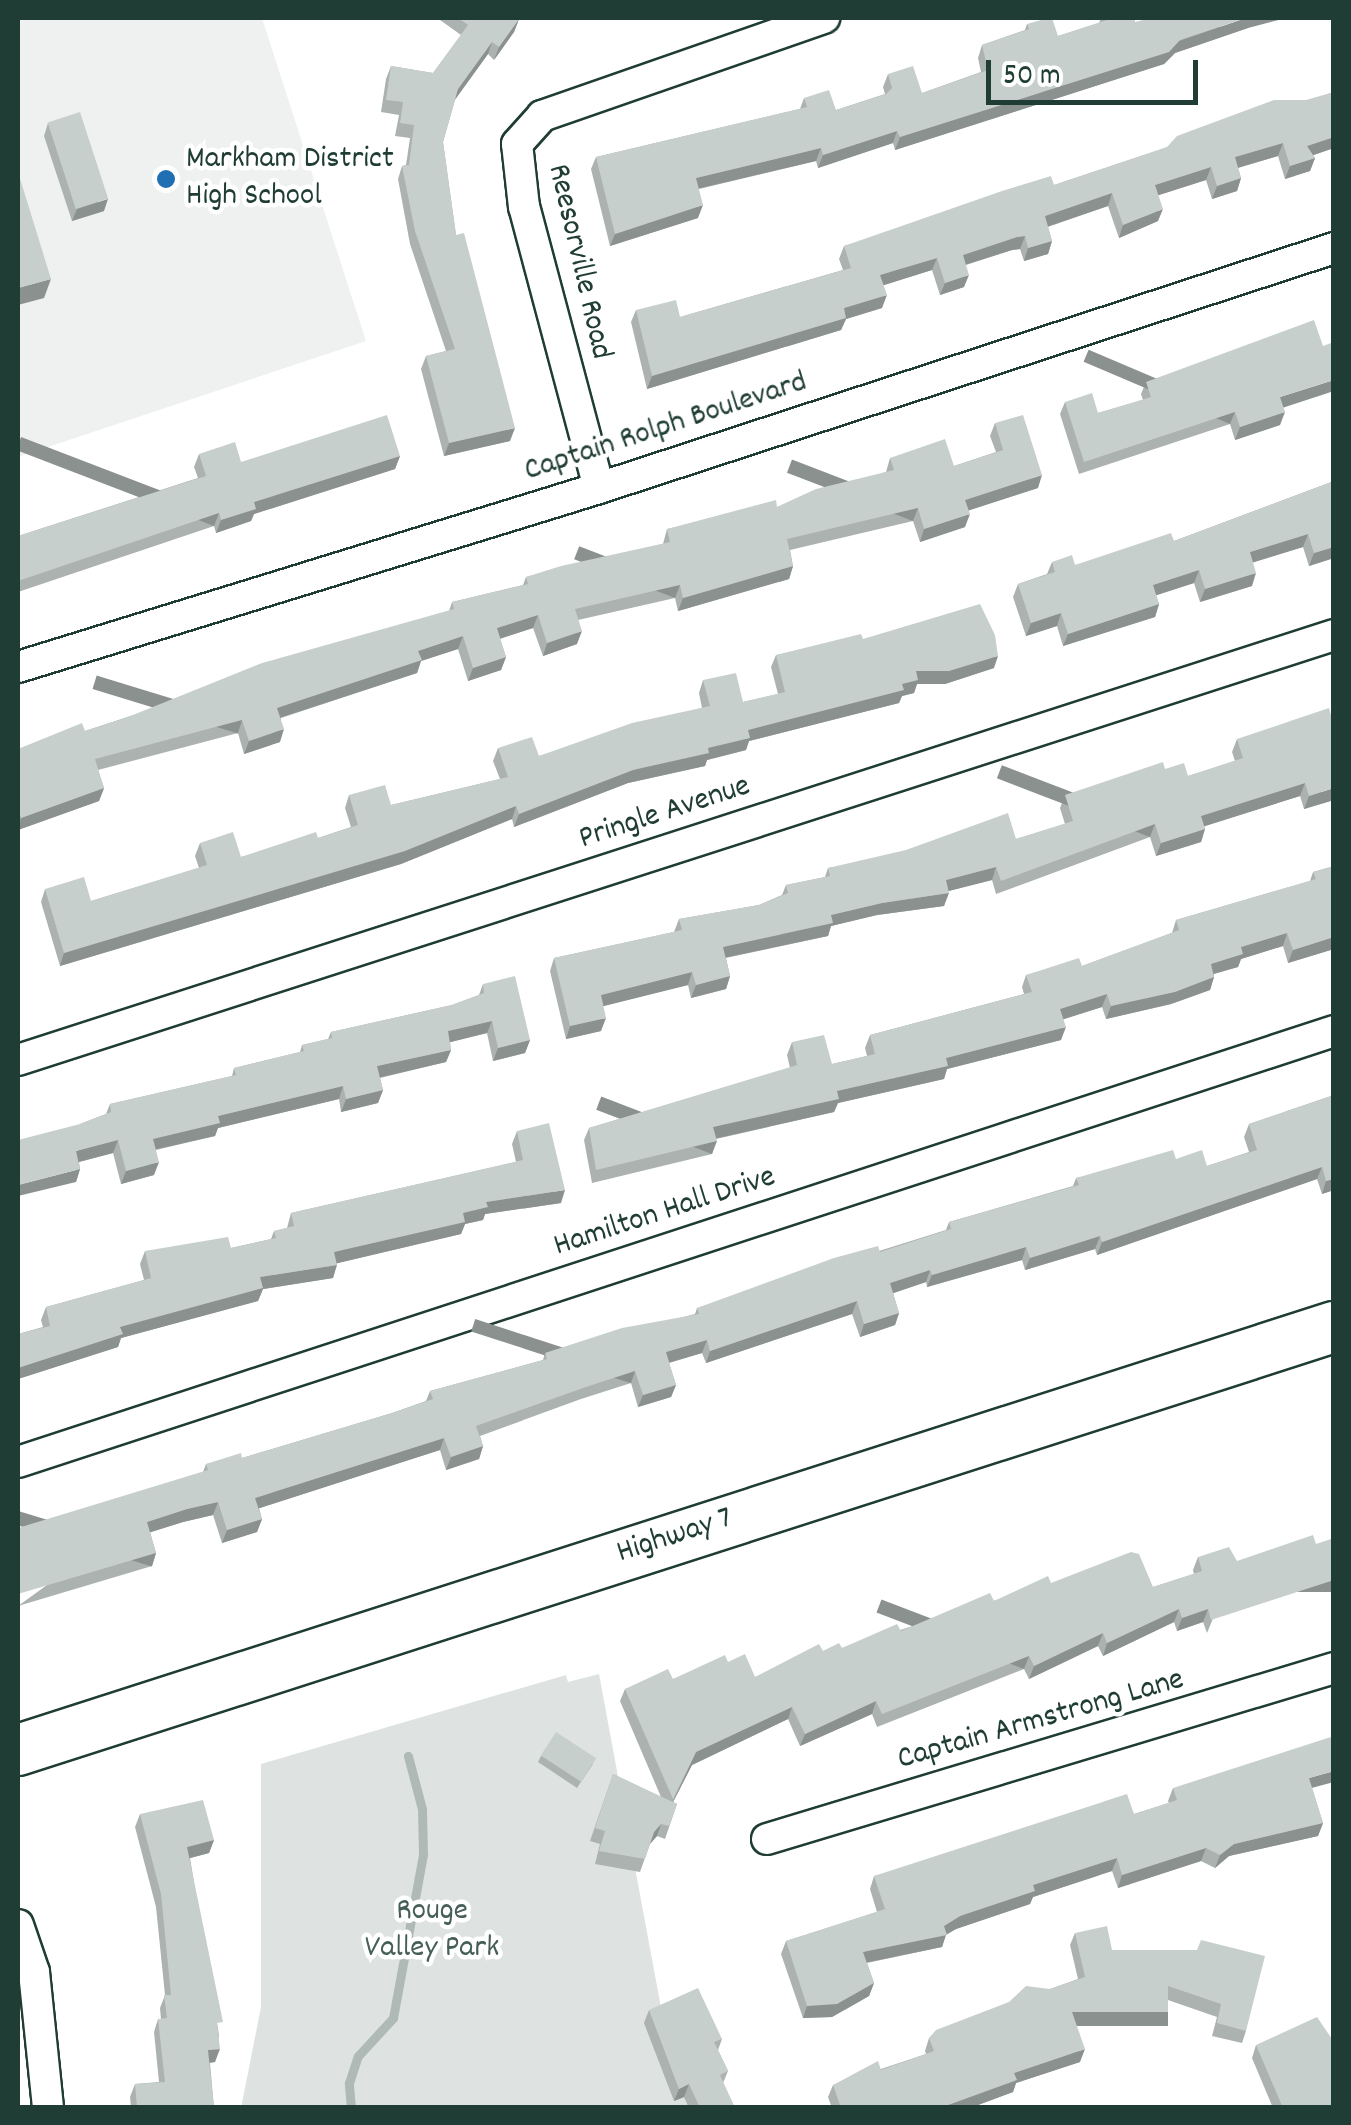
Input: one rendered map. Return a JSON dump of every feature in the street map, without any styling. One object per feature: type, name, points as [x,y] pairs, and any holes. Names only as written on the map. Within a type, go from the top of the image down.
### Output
[{"type":"main road","name":"Highway 7","points":[[18,1750],[1334,1327]]},
{"type":"street","name":"Reesorville Road","points":[[599,488],[524,207],[517,144],[542,116],[824,18]]},
{"type":"street","name":"Captain Rolph Boulevard","points":[[18,666],[599,488],[1334,248]]},
{"type":"street","name":"Pringle Avenue","points":[[18,1060],[1334,636]]},
{"type":"street","name":"Hamilton Hall Drive","points":[[18,1462],[1334,1031]]},
{"type":"street","name":"Captain Armstrong Lane","points":[[767,1839],[1334,1668]]},
{"type":"street","points":[[18,1925],[40,2007],[48,2108]]},
{"type":"shaded area","name":"Markham District High School","points":[[18,18],[262,18],[366,341],[18,457]]},
{"type":"green space","name":"Rouge Valley Park","points":[[599,1674],[670,2056],[693,2107],[241,2108],[261,2007],[261,1764],[566,1675],[568,1682]]},
{"type":"building","points":[[458,18],[519,19],[499,47],[492,42],[458,89],[443,142],[456,235],[464,233],[515,428],[449,443],[426,356],[455,349],[415,231],[402,166],[409,165],[414,125],[400,123],[403,102],[386,100],[391,66],[433,73],[468,25]]},
{"type":"building","points":[[1052,18],[1058,36],[1106,18],[1134,18],[1135,22],[1151,18],[1246,18],[1180,40],[1169,52],[900,137],[897,131],[823,155],[821,148],[696,178],[703,205],[615,234],[596,157],[807,107],[804,98],[829,90],[836,110],[886,94],[892,88],[888,74],[913,66],[922,93],[988,70],[982,45]]},
{"type":"building","points":[[1334,92],[1334,137],[1307,146],[1315,158],[1290,166],[1283,143],[1235,157],[1241,178],[1217,186],[1211,167],[1155,185],[1163,209],[1123,225],[1112,193],[1045,216],[1052,241],[1028,248],[1025,236],[1017,237],[963,255],[969,275],[945,283],[937,258],[880,275],[887,295],[844,308],[846,318],[652,376],[636,310],[676,300],[680,317],[851,268],[844,246],[1002,191],[1051,176],[1054,185],[1167,147],[1177,136],[1274,100],[1306,100]]},
{"type":"building","points":[[80,112],[108,199],[76,209],[48,123]]},
{"type":"building","points":[[18,172],[51,279],[18,288]]},
{"type":"building","points":[[1314,320],[1323,346],[1334,342],[1334,380],[1280,397],[1285,412],[1240,427],[1235,412],[1084,462],[1065,402],[1092,393],[1098,413],[1151,397],[1146,382]]},
{"type":"building","points":[[387,415],[400,456],[254,502],[256,509],[221,520],[219,513],[18,581],[18,536],[206,476],[199,454],[235,442],[241,462]]},
{"type":"building","points":[[1023,415],[1042,475],[965,500],[970,514],[924,529],[918,508],[787,539],[793,566],[683,598],[680,585],[575,609],[582,631],[547,643],[538,615],[497,628],[506,657],[473,668],[463,636],[418,651],[422,660],[277,708],[284,729],[249,741],[242,720],[95,759],[104,788],[21,818],[18,749],[82,723],[85,731],[128,717],[262,663],[454,609],[452,602],[528,584],[526,577],[561,566],[670,542],[667,529],[776,500],[777,507],[816,489],[894,470],[890,458],[945,439],[954,466],[1003,450],[995,423]]},
{"type":"building","points":[[1334,481],[1334,547],[1314,553],[1308,534],[1250,552],[1256,573],[1205,589],[1199,570],[1153,585],[1159,604],[1068,634],[1061,613],[1031,623],[1018,584],[1055,572],[1052,562],[1072,555],[1075,565],[1171,533],[1174,541]]},
{"type":"building","points":[[980,604],[995,635],[998,656],[949,671],[916,671],[918,680],[902,684],[904,690],[748,730],[750,738],[708,748],[709,753],[633,770],[519,814],[516,806],[405,851],[64,953],[45,889],[84,877],[91,901],[207,865],[200,843],[233,832],[241,857],[316,832],[318,838],[358,825],[349,795],[385,785],[391,805],[508,777],[498,748],[532,737],[539,756],[632,723],[710,706],[703,680],[736,673],[743,702],[785,692],[776,655],[861,634],[863,639]]},
{"type":"building","points":[[1329,708],[1334,715],[1334,788],[1309,796],[1305,783],[1201,816],[1205,829],[1161,843],[1155,824],[1001,881],[996,867],[946,880],[949,893],[831,915],[833,923],[723,947],[730,976],[696,985],[692,972],[601,995],[606,1018],[570,1026],[554,958],[682,930],[679,919],[759,905],[788,893],[786,885],[830,876],[828,868],[906,850],[1008,813],[1016,839],[1073,821],[1065,795],[1163,762],[1165,769],[1184,763],[1188,776],[1243,758],[1237,739]]},
{"type":"building","points":[[1334,866],[1334,937],[1293,950],[1287,933],[1241,947],[1243,954],[1211,964],[1214,977],[1175,992],[1111,1006],[1107,994],[1060,1009],[1066,1027],[946,1058],[948,1066],[837,1091],[839,1099],[713,1127],[717,1141],[596,1170],[589,1128],[797,1065],[792,1042],[824,1035],[832,1064],[875,1054],[870,1035],[1032,992],[1026,975],[1079,958],[1082,966],[1179,930],[1176,920],[1316,879],[1313,872]]},
{"type":"building","points":[[515,976],[530,1040],[498,1048],[492,1021],[448,1031],[451,1050],[377,1066],[383,1090],[346,1099],[343,1086],[218,1116],[220,1123],[153,1139],[159,1162],[126,1171],[118,1140],[76,1151],[80,1169],[18,1185],[18,1140],[111,1112],[110,1104],[236,1075],[234,1068],[304,1051],[302,1045],[332,1038],[331,1032],[452,1005],[484,993],[483,984]]},
{"type":"building","points":[[1334,1095],[1334,1179],[1326,1181],[1322,1167],[1102,1242],[1100,1236],[1030,1258],[1026,1247],[932,1275],[930,1270],[890,1283],[899,1313],[864,1324],[857,1301],[710,1351],[707,1340],[666,1352],[676,1385],[643,1395],[635,1371],[476,1426],[483,1446],[451,1457],[444,1438],[255,1498],[262,1519],[227,1530],[218,1502],[187,1509],[147,1522],[156,1553],[18,1594],[18,1528],[208,1470],[206,1464],[241,1453],[242,1458],[392,1413],[433,1399],[430,1391],[547,1359],[545,1353],[622,1328],[699,1314],[697,1308],[834,1258],[878,1246],[880,1252],[951,1229],[949,1222],[1079,1185],[1076,1178],[1173,1150],[1176,1159],[1202,1150],[1207,1166],[1257,1150],[1249,1124]]},
{"type":"building","points":[[549,1123],[565,1190],[486,1202],[488,1207],[463,1213],[465,1222],[334,1252],[337,1265],[260,1277],[263,1288],[120,1327],[123,1334],[18,1368],[18,1334],[50,1326],[46,1307],[151,1278],[145,1251],[228,1237],[231,1248],[276,1238],[274,1231],[294,1226],[291,1213],[523,1160],[517,1131]]},
{"type":"building","points":[[1313,1535],[1316,1544],[1334,1538],[1334,1580],[1211,1620],[1208,1609],[1182,1618],[1179,1609],[1107,1643],[1103,1633],[1034,1666],[1029,1656],[882,1714],[876,1701],[805,1734],[792,1707],[696,1752],[673,1799],[625,1689],[668,1669],[673,1679],[725,1655],[728,1662],[745,1654],[755,1677],[819,1644],[823,1651],[839,1643],[842,1648],[897,1624],[901,1631],[990,1593],[994,1601],[1048,1576],[1051,1583],[1131,1552],[1139,1554],[1153,1587],[1202,1571],[1198,1557],[1229,1547],[1237,1561]]},
{"type":"building","points":[[556,1732],[596,1758],[581,1782],[541,1755]]},
{"type":"building","points":[[1334,1736],[1334,1771],[1309,1778],[1323,1823],[1234,1844],[1220,1855],[1206,1848],[1122,1875],[1117,1858],[1033,1885],[1035,1891],[960,1916],[944,1926],[947,1935],[863,1952],[874,1983],[837,2004],[807,2006],[786,1941],[885,1909],[874,1876],[1127,1794],[1134,1814],[1177,1800],[1173,1788]]},
{"type":"building","points":[[613,1774],[677,1804],[669,1826],[661,1824],[654,1832],[645,1859],[599,1851],[605,1831],[595,1828]]},
{"type":"building","points":[[203,1800],[214,1840],[187,1847],[223,2022],[217,2023],[220,2049],[208,2050],[214,2108],[137,2108],[135,2084],[165,2082],[158,2019],[167,2018],[164,1995],[171,1995],[161,1894],[140,1814]]},
{"type":"building","points":[[1107,1926],[1112,1950],[1197,1950],[1201,1940],[1265,1956],[1246,2031],[1217,2023],[1221,2004],[1168,1986],[1168,2012],[1072,2012],[1085,2049],[1014,2073],[1017,2080],[940,2108],[841,2108],[833,2085],[878,2061],[881,2070],[934,2051],[929,2038],[936,2030],[1009,2002],[1026,1986],[1050,1989],[1085,1977],[1075,1933]]},
{"type":"building","points":[[698,1988],[722,2039],[714,2042],[728,2071],[720,2075],[735,2108],[700,2108],[689,2084],[679,2089],[649,2010]]},
{"type":"building","points":[[1317,2017],[1334,2042],[1334,2108],[1283,2108],[1256,2045]]},
{"type":"waterway","points":[[351,2108],[349,2083],[358,2056],[393,2018],[423,1854],[422,1809],[408,1756]]},
{"type":"place","name":"Markham District High School","points":[[166,179]]}]
